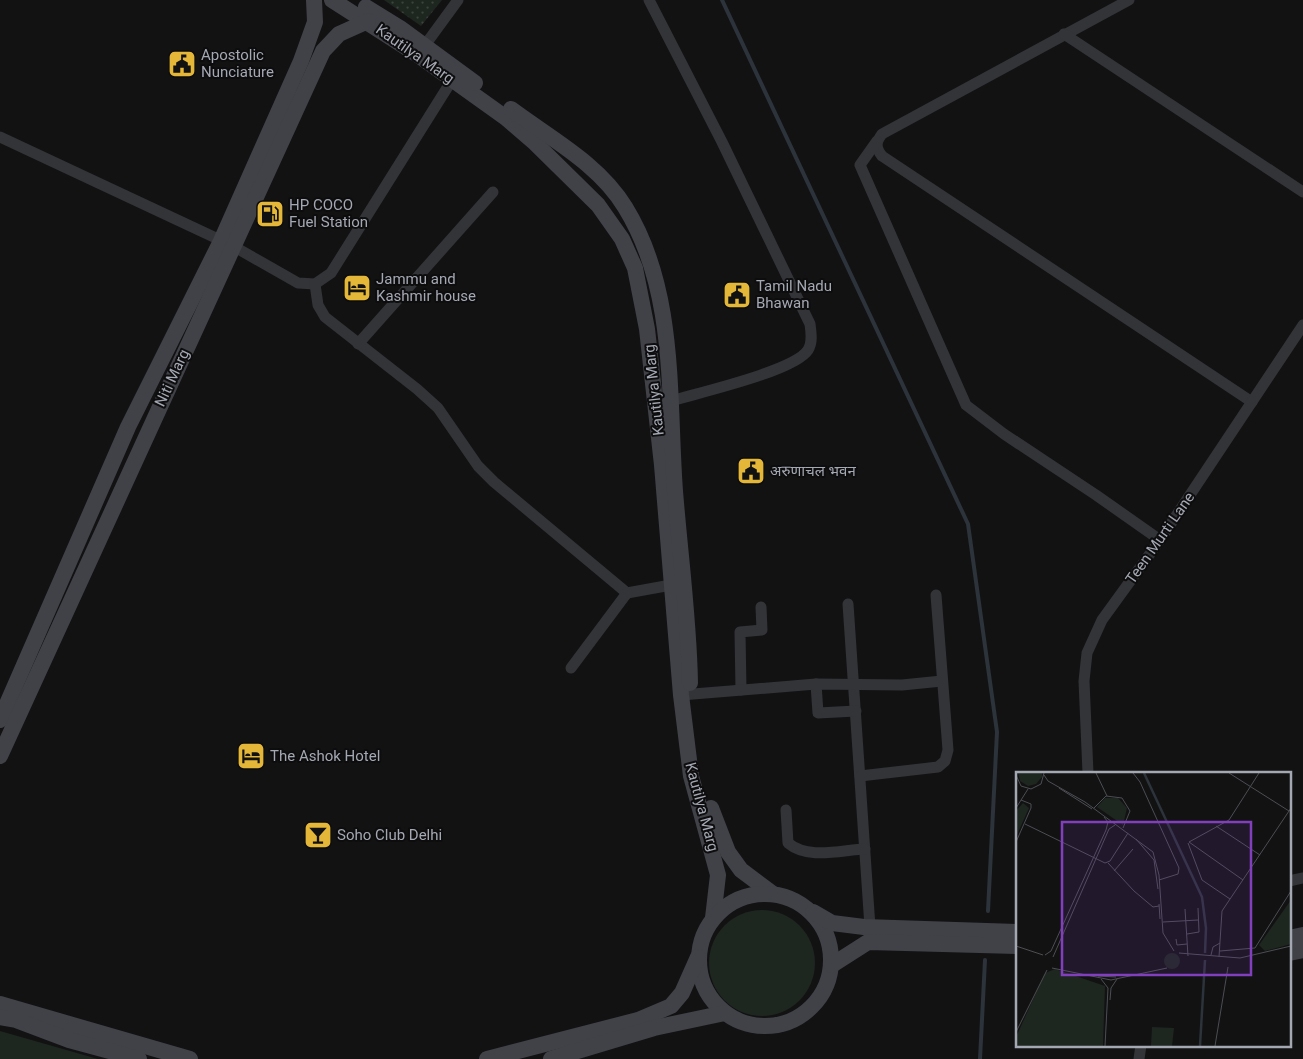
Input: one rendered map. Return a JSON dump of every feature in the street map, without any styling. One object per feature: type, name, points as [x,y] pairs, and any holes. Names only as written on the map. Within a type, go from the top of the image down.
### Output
[{"type":"street","name":"Niti Marg","points":[[0,756],[227,243],[304,54],[315,22],[314,0]]},
{"type":"street","name":"Kautilya Marg","points":[[332,0],[421,50],[452,80],[506,118],[567,172],[603,212],[622,239],[635,268],[650,355],[662,466],[671,585],[686,694],[700,772],[728,852],[741,870],[773,894]]},
{"type":"street","name":"Kautilya Marg","points":[[353,0],[421,50],[569,151],[601,177],[625,207],[652,262],[660,299],[670,368],[678,531],[689,646],[686,694],[691,776],[718,875],[713,918]]},
{"type":"street","points":[[421,50],[458,0]]},
{"type":"street","points":[[649,0],[726,151],[810,324],[812,337],[809,350],[800,359],[782,368],[671,401]]},
{"type":"street","points":[[1129,0],[882,134],[860,165],[966,405],[1004,434],[1160,540]]},
{"type":"street","name":"Niti Marg","points":[[0,720],[128,427],[227,243],[323,51],[339,34],[368,21]]},
{"type":"street","points":[[1064,34],[1303,192]]},
{"type":"street","points":[[0,137],[227,243],[298,283],[315,284],[331,273],[452,80]]},
{"type":"street","points":[[877,140],[877,150],[882,156],[1252,402]]},
{"type":"street","points":[[358,344],[493,192]]},
{"type":"street","points":[[315,284],[318,305],[325,317],[418,389],[438,408],[478,466],[494,482],[628,593]]},
{"type":"street","name":"Teen Murti Lane","points":[[1088,772],[1084,681],[1087,653],[1102,620],[1160,540],[1303,325]]},
{"type":"street","points":[[571,668],[628,593],[671,585]]},
{"type":"street","points":[[860,776],[938,767],[945,761],[948,750],[936,595]]},
{"type":"street","points":[[848,604],[870,927]]},
{"type":"street","points":[[741,690],[740,632],[762,630],[762,607]]},
{"type":"street","points":[[686,694],[816,684],[902,685],[942,681]]},
{"type":"street","points":[[816,684],[818,713],[856,711]]},
{"type":"street","points":[[786,810],[788,843],[796,850],[808,852],[865,848]]},
{"type":"street","points":[[1290,881],[1303,878]]},
{"type":"street","points":[[487,1059],[638,1020],[671,1006],[682,993],[698,956],[703,936],[713,918],[730,904],[751,895],[773,894],[790,898],[832,923],[870,927],[1016,932]]},
{"type":"street","points":[[698,956],[705,988],[724,1013],[740,1022],[758,1026],[776,1025],[793,1020],[812,1007],[817,1001],[826,988],[832,965],[830,943],[824,930],[805,907]]},
{"type":"street","points":[[1290,938],[1303,935]]},
{"type":"street","points":[[832,965],[868,942],[1016,946]]},
{"type":"street","points":[[1290,953],[1303,950]]},
{"type":"street","points":[[0,1004],[190,1059]]},
{"type":"street","points":[[552,1059],[654,1028],[724,1013]]},
{"type":"street","points":[[0,1017],[16,1020],[69,1040],[139,1059]]},
{"type":"street","points":[[1139,1059],[1141,1046]]},
{"type":"shaded area","points":[[384,0],[442,0],[421,26]]},
{"type":"shaded area","points":[[762,910],[782,914],[799,926],[811,943],[815,963],[811,983],[799,1000],[782,1012],[762,1016],[742,1012],[725,1000],[713,983],[709,963],[713,943],[725,926],[742,914]]},
{"type":"shaded area","points":[[0,1031],[98,1059],[0,1059]]},
{"type":"waterway","points":[[722,0],[968,524],[997,732],[988,911]]},
{"type":"waterway","points":[[980,1059],[985,960]]},
{"type":"place","name":"Apostolic Nunciature","points":[[182,64]]},
{"type":"place","name":"HP COCO Fuel Station","points":[[270,214]]},
{"type":"place","name":"Jammu and Kashmir house","points":[[357,288]]},
{"type":"place","name":"Tamil Nadu Bhawan","points":[[737,295]]},
{"type":"place","name":"अरुणाचल भवन","points":[[751,471]]},
{"type":"place","name":"The Ashok Hotel","points":[[251,756]]},
{"type":"place","name":"Soho Club Delhi","points":[[318,835]]}]
